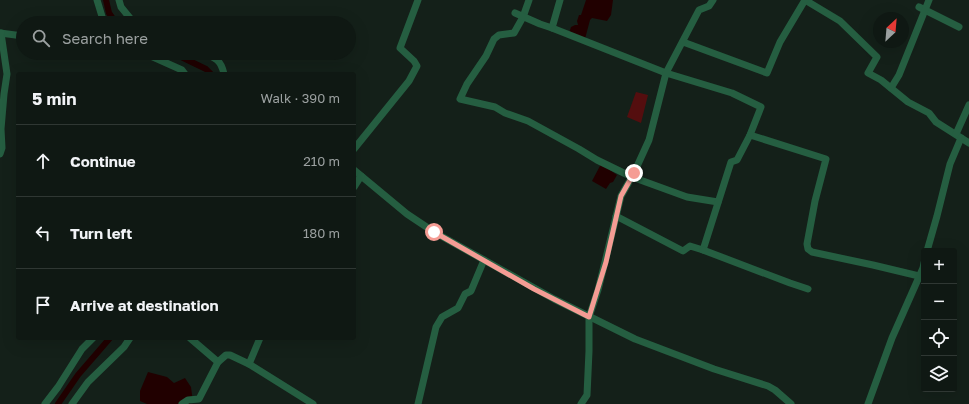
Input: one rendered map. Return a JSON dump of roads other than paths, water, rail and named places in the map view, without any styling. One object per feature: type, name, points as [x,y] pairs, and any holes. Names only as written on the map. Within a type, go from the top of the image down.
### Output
[{"type":"street","points":[[97,0],[102,16]]},
{"type":"street","points":[[119,0],[120,7],[128,16]]},
{"type":"street","points":[[356,146],[369,132],[409,81],[417,66],[414,61],[400,48],[418,0]]},
{"type":"street","points":[[529,0],[523,17],[514,33],[499,35],[494,39],[486,56],[467,84],[460,99],[495,107],[506,113],[528,121],[597,160],[632,177],[687,197],[718,202]]},
{"type":"street","points":[[552,28],[560,0]]},
{"type":"street","points":[[581,404],[587,395],[589,317],[602,276],[621,196],[632,177],[649,140],[666,73],[699,10],[709,6],[713,0]]},
{"type":"street","points":[[683,42],[767,73],[780,42],[805,0],[840,21],[877,57],[868,73],[881,80],[908,102],[929,113],[936,122],[969,143]]},
{"type":"street","points":[[891,88],[899,75],[922,8],[929,0]]},
{"type":"street","points":[[922,8],[959,27]]},
{"type":"street","points":[[515,13],[666,73],[732,93],[761,107],[750,135],[737,160],[731,162],[703,250]]},
{"type":"street","points":[[0,154],[2,148],[1,129],[7,74],[0,33],[16,35]]},
{"type":"street","points":[[160,60],[184,72]]},
{"type":"street","points":[[218,60],[222,66],[224,72]]},
{"type":"street","points":[[928,248],[950,164],[969,105]]},
{"type":"street","points":[[750,135],[826,159],[815,201],[807,244],[808,249],[812,252],[919,276]]},
{"type":"street","points":[[356,172],[407,214],[434,232],[534,289],[635,339],[714,369],[768,386],[791,404]]},
{"type":"street","points":[[356,184],[361,176]]},
{"type":"street","points":[[616,216],[683,251],[690,246],[808,289]]},
{"type":"street","points":[[418,404],[436,326],[442,317],[458,308],[465,294],[471,291],[484,260]]},
{"type":"street","points":[[868,404],[892,338],[921,271]]},
{"type":"street","points":[[45,404],[58,387],[82,348],[92,340]]},
{"type":"street","points":[[72,404],[88,382],[124,347],[129,340]]},
{"type":"street","points":[[192,340],[218,362]]},
{"type":"street","points":[[249,364],[259,340]]},
{"type":"street","points":[[182,404],[188,400],[199,400],[218,362],[226,355],[230,355],[249,364],[313,404]]},
{"type":"waterway","points":[[106,0],[111,16]]},
{"type":"waterway","points":[[187,60],[209,72]]},
{"type":"waterway","points":[[58,404],[78,375],[108,340]]}]
